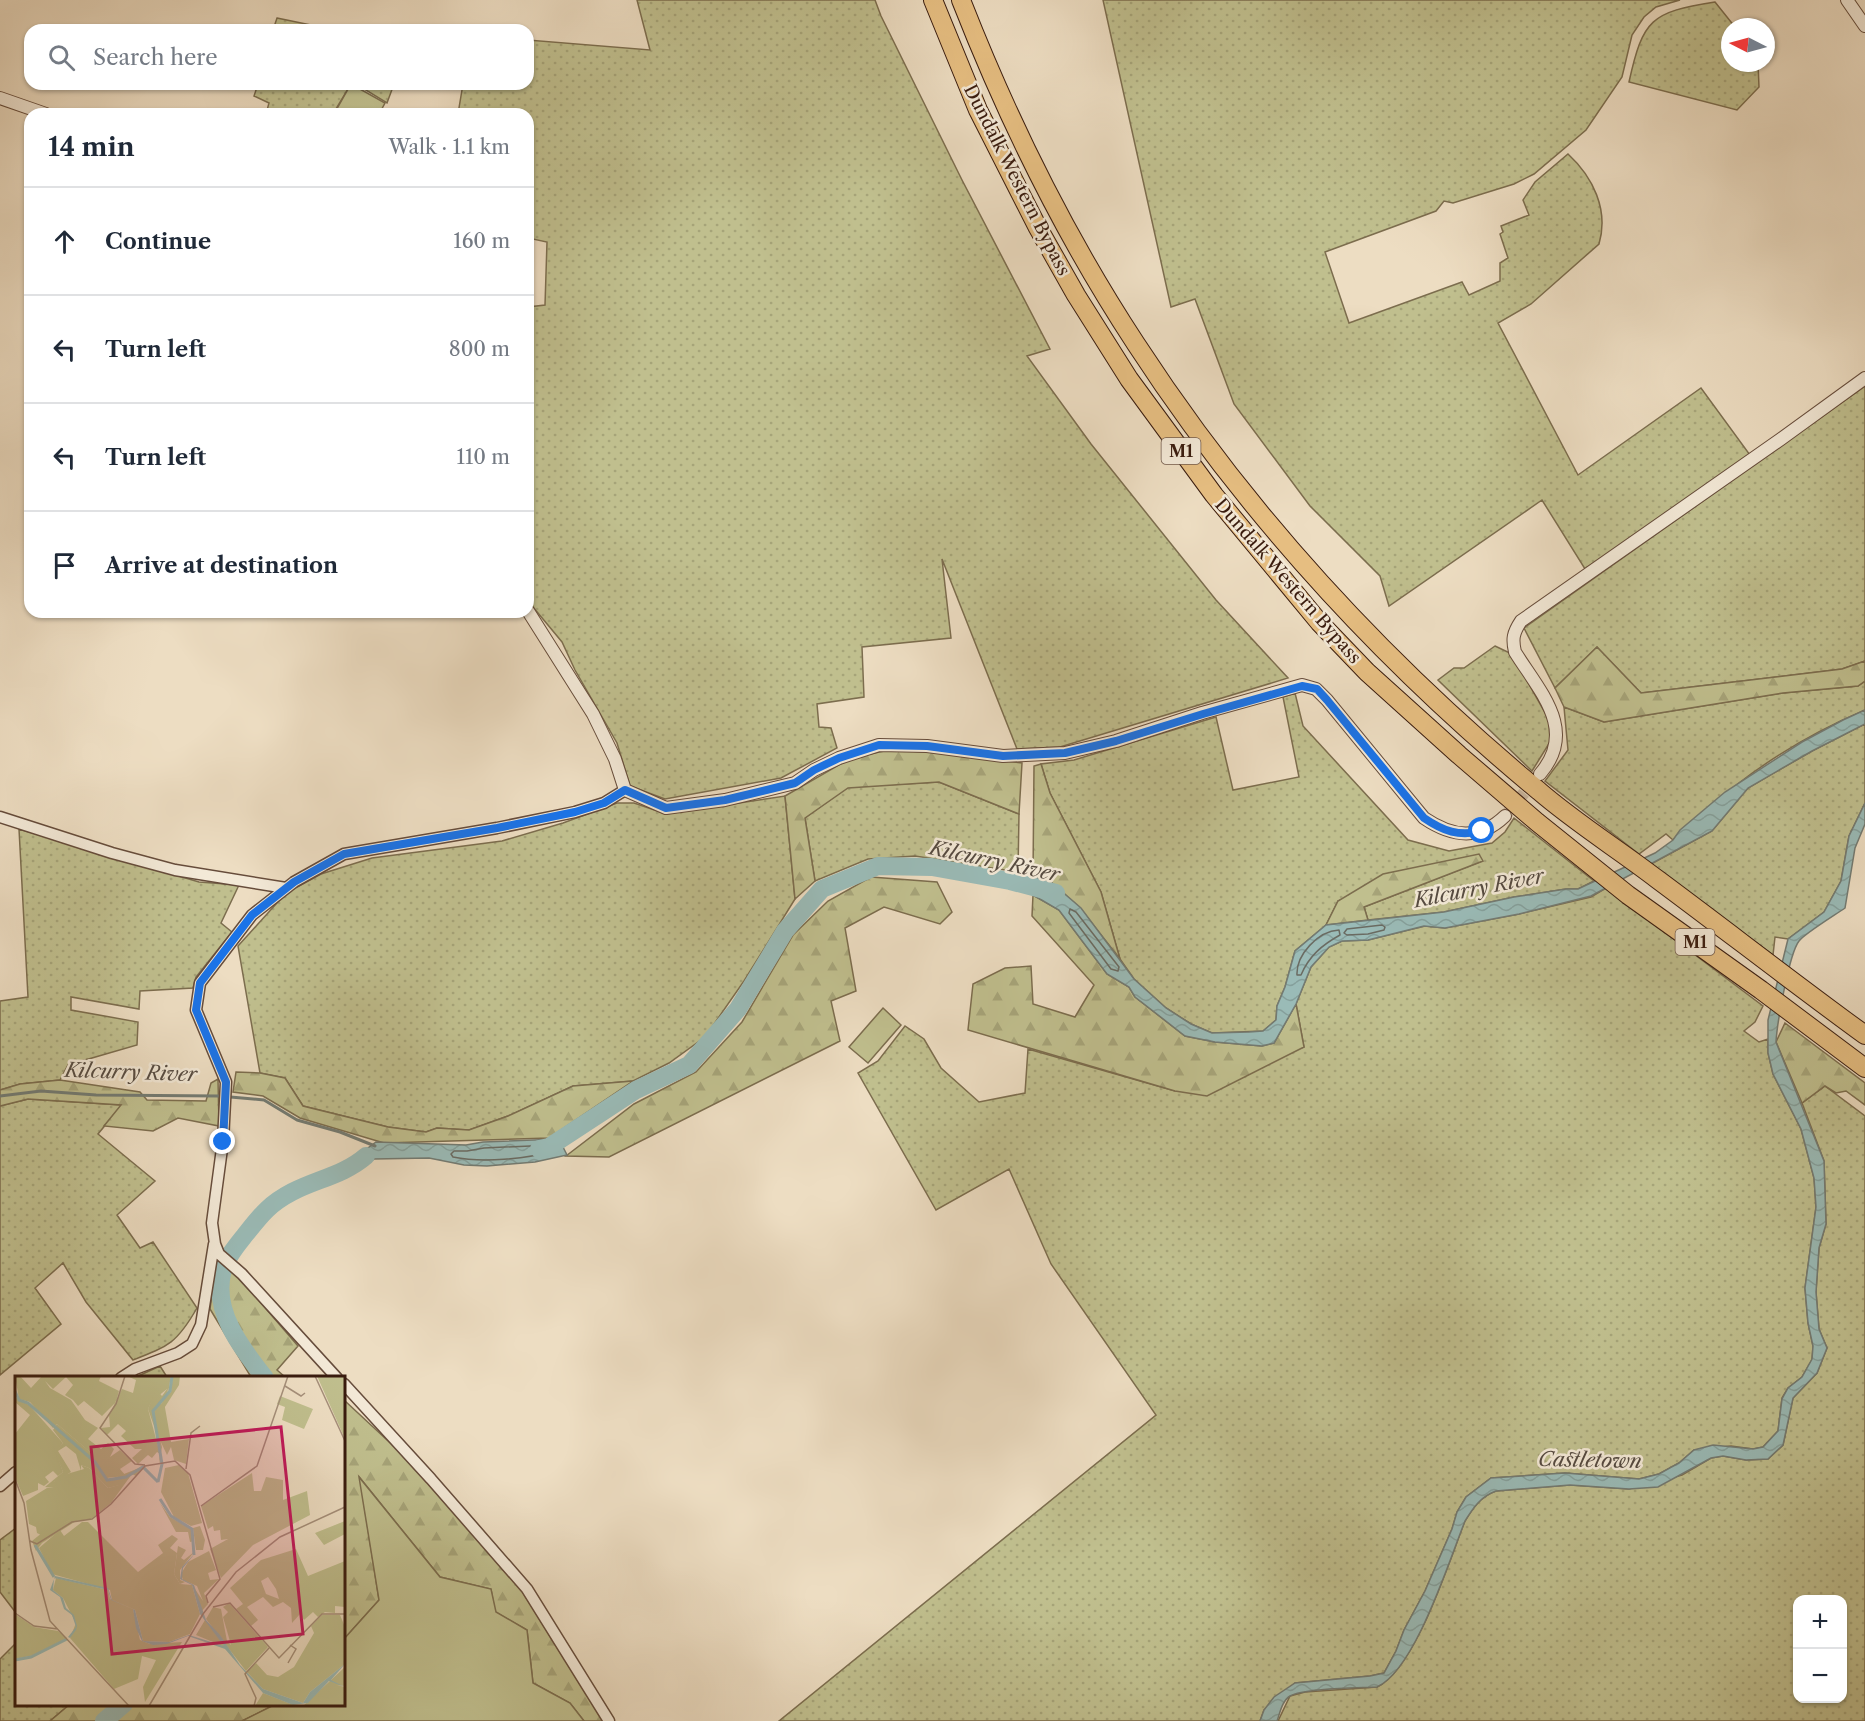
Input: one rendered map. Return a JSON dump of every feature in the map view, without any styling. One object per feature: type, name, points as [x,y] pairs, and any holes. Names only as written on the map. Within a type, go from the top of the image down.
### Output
[{"type":"highway","name":"Dundalk Western Bypass","points":[[933,0],[978,110],[1076,295],[1130,379],[1214,495],[1319,622],[1367,672],[1459,755],[1598,871],[1865,1068]]},
{"type":"highway","name":"Dundalk Western Bypass","points":[[961,0],[1029,156],[1063,221],[1135,344],[1217,460],[1313,576],[1422,688],[1541,794],[1865,1035]]},
{"type":"street","points":[[1847,0],[1865,26]]},
{"type":"street","points":[[0,98],[29,108]]},
{"type":"street","points":[[1540,774],[1554,754],[1557,738],[1554,717],[1515,652],[1514,632],[1521,621],[1781,440],[1865,378]]},
{"type":"street","points":[[532,618],[593,714],[615,759],[625,790],[666,808],[725,800],[795,783],[814,770],[839,758],[879,745],[927,746],[1003,756],[1065,753],[1116,741],[1302,686],[1317,689],[1424,818],[1439,828],[1453,833],[1471,834],[1496,826],[1505,816]]},
{"type":"street","points":[[123,1376],[178,1353],[192,1344],[201,1325],[217,1249],[212,1223],[225,1113],[226,1082],[196,1010],[200,983],[252,915],[286,888],[344,854],[575,812],[604,803],[625,790]]},
{"type":"street","points":[[0,817],[112,853],[175,870],[286,888]]},
{"type":"street","points":[[217,1249],[336,1376]]},
{"type":"street","points":[[345,1385],[527,1589],[609,1721]]},
{"type":"street","points":[[0,1486],[15,1473]]},
{"type":"green space","points":[[637,0],[875,0],[962,180],[1050,349],[1027,356],[1091,444],[1216,600],[1288,678],[1060,747],[1017,749],[942,559],[951,638],[862,647],[864,697],[817,704],[819,727],[831,728],[837,748],[781,778],[665,799],[630,786],[617,743],[575,670],[562,642],[534,608],[534,306],[545,305],[547,242],[534,239],[534,108],[459,108],[462,90],[534,90],[534,40],[650,50]]},
{"type":"green space","points":[[1103,0],[1680,0],[1656,7],[1644,17],[1632,35],[1622,77],[1586,130],[1534,174],[1514,184],[1453,203],[1444,201],[1436,211],[1325,252],[1349,323],[1462,282],[1469,295],[1500,281],[1500,263],[1508,258],[1500,234],[1503,232],[1501,226],[1529,215],[1523,200],[1535,182],[1568,154],[1585,173],[1597,195],[1602,219],[1599,244],[1531,304],[1498,323],[1578,475],[1701,388],[1750,455],[1585,569],[1542,500],[1389,606],[1380,576],[1310,506],[1234,404],[1195,299],[1171,307]]},
{"type":"green space","points":[[1715,2],[1728,18],[1721,18],[1721,72],[1758,72],[1759,87],[1737,110],[1629,82],[1639,44],[1653,22],[1663,15]]},
{"type":"green space","points":[[277,18],[306,24],[275,24]]},
{"type":"green space","points":[[256,90],[347,90],[337,108],[268,108],[269,103],[254,96]]},
{"type":"green space","points":[[348,90],[362,90],[385,103],[382,108],[337,108]]},
{"type":"green space","points":[[366,90],[392,90],[387,103]]},
{"type":"green space","points":[[1865,386],[1865,661],[1842,669],[1641,693],[1597,647],[1555,688],[1524,628]]},
{"type":"green space","points":[[1495,646],[1512,654],[1549,720],[1550,742],[1532,771],[1438,680],[1454,668],[1464,668]]},
{"type":"green space","points":[[1597,647],[1641,693],[1842,669],[1865,661],[1865,681],[1858,686],[1783,693],[1604,722],[1564,707],[1555,688]]},
{"type":"green space","points":[[1865,681],[1865,710],[1782,753],[1725,794],[1673,840],[1666,834],[1639,854],[1545,781],[1568,750],[1564,707],[1604,722],[1783,693],[1858,686]]},
{"type":"green space","points":[[1295,693],[1303,726],[1408,840],[1449,851],[1492,843],[1505,832],[1514,818],[1594,881],[1578,889],[1514,897],[1444,912],[1368,920],[1364,907],[1482,861],[1338,901],[1326,925],[1295,951],[1277,1006],[1276,1020],[1263,1031],[1212,1033],[1191,1024],[1166,1008],[1134,979],[1120,959],[1101,892],[1050,793],[1041,764],[1074,760],[1216,717],[1233,790],[1299,777],[1283,697]]},
{"type":"green space","points":[[1865,724],[1865,803],[1849,836],[1841,881],[1824,912],[1788,939],[1775,937],[1773,955],[1651,864],[1712,831],[1748,788]]},
{"type":"green space","points":[[889,750],[948,753],[1022,763],[1019,814],[939,782],[848,788],[805,818],[815,881],[795,899],[785,796],[851,758]]},
{"type":"green space","points":[[1041,764],[1050,793],[1101,892],[1120,959],[1080,908],[1052,883],[1033,876],[1034,766]]},
{"type":"green space","points":[[939,782],[1019,814],[1018,872],[915,856],[868,859],[815,881],[805,818],[848,787]]},
{"type":"green space","points":[[785,796],[795,899],[744,981],[705,1037],[669,1063],[633,1081],[573,1086],[508,1116],[469,1130],[437,1128],[426,1132],[388,1127],[303,1106],[285,1078],[260,1073],[238,946],[286,893],[321,874],[372,858],[502,841],[563,823],[617,803],[634,803],[666,814]]},
{"type":"green space","points":[[19,829],[199,882],[239,885],[221,923],[232,932],[196,977],[193,988],[140,991],[139,1009],[71,997],[71,1010],[138,1022],[137,1045],[68,1065],[60,1080],[20,1084],[0,1090],[0,1001],[28,997]]},
{"type":"green space","points":[[1479,854],[1483,861],[1364,907],[1368,920],[1326,925],[1338,901],[1383,874]]},
{"type":"green space","points":[[871,877],[937,882],[952,912],[940,924],[884,907],[845,928],[856,991],[831,1001],[840,1041],[609,1157],[566,1156],[634,1104],[696,1072],[742,1022],[793,935],[828,901]]},
{"type":"green space","points":[[1606,888],[1763,1006],[1755,1022],[1744,1031],[1759,1042],[1768,1039],[1768,1053],[1773,1074],[1801,1129],[1814,1178],[1816,1207],[1805,1288],[1808,1323],[1813,1346],[1812,1360],[1802,1377],[1788,1388],[1782,1398],[1778,1431],[1763,1447],[1753,1449],[1731,1446],[1694,1450],[1679,1463],[1659,1474],[1639,1479],[1565,1473],[1491,1478],[1466,1497],[1457,1512],[1425,1591],[1384,1673],[1295,1683],[1264,1710],[1260,1721],[779,1721],[1156,1415],[1051,1264],[1009,1169],[936,1210],[858,1073],[878,1061],[905,1026],[924,1039],[941,1068],[979,1102],[1025,1093],[1028,1049],[1175,1091],[1304,1047],[1296,1004],[1311,967],[1329,947],[1342,941],[1368,940],[1425,926],[1445,928],[1519,914],[1591,897]]},
{"type":"green space","points":[[1033,895],[1059,910],[1107,974],[1129,987],[1135,997],[1185,1036],[1215,1042],[1262,1046],[1274,1043],[1296,1004],[1304,1047],[1207,1096],[1175,1091],[968,1030],[973,984],[1005,968],[1031,966],[1033,1004],[1075,1017],[1094,985],[1032,916]]},
{"type":"green space","points":[[883,1008],[901,1025],[868,1063],[849,1047]]},
{"type":"green space","points":[[1785,1023],[1865,1083],[1865,1105],[1846,1091],[1836,1093],[1825,1086],[1802,1103],[1776,1042]]},
{"type":"green space","points":[[236,1072],[260,1073],[285,1078],[303,1106],[388,1127],[426,1132],[437,1128],[469,1130],[508,1116],[573,1086],[633,1081],[549,1138],[384,1143],[300,1118],[263,1096],[233,1092]]},
{"type":"green space","points":[[218,1079],[219,1126],[178,1118],[153,1131],[104,1126],[121,1105],[28,1099],[0,1106],[0,1090],[20,1084],[60,1080],[140,1092],[147,1100],[206,1101],[211,1083]]},
{"type":"green space","points":[[1825,1086],[1865,1116],[1865,1721],[1278,1721],[1290,1696],[1305,1692],[1377,1687],[1391,1677],[1405,1660],[1429,1613],[1465,1521],[1478,1503],[1491,1493],[1570,1485],[1629,1489],[1682,1475],[1711,1458],[1723,1456],[1746,1460],[1768,1459],[1783,1445],[1793,1398],[1817,1373],[1827,1348],[1819,1329],[1816,1292],[1819,1248],[1826,1224],[1824,1161],[1802,1103]]},
{"type":"green space","points":[[28,1099],[122,1105],[98,1134],[155,1181],[117,1215],[140,1248],[153,1242],[197,1308],[184,1329],[164,1347],[133,1360],[86,1302],[63,1263],[35,1288],[61,1324],[0,1375],[0,1106]]},
{"type":"green space","points":[[217,1259],[236,1274],[298,1346],[277,1370],[284,1376],[250,1376],[210,1309]]},
{"type":"green space","points":[[160,1366],[166,1376],[138,1376]]},
{"type":"green space","points":[[345,1401],[414,1465],[519,1586],[603,1721],[584,1721],[570,1703],[533,1683],[527,1630],[495,1612],[491,1589],[440,1577],[360,1478],[379,1600],[345,1638]]},
{"type":"green space","points":[[359,1477],[440,1577],[491,1589],[496,1612],[527,1630],[533,1683],[570,1703],[584,1721],[242,1721],[272,1706],[345,1706],[345,1638],[379,1600]]},
{"type":"green space","points":[[15,1529],[15,1612],[0,1592],[0,1540]]},
{"type":"green space","points":[[15,1644],[15,1706],[68,1706],[50,1721],[0,1721],[0,1659]]},
{"type":"green space","points":[[68,1706],[272,1706],[242,1721],[50,1721]]},
{"type":"water","points":[[1865,710],[1865,724],[1748,788],[1712,831],[1591,896],[1519,914],[1445,928],[1424,926],[1368,940],[1342,941],[1329,947],[1311,967],[1296,1004],[1274,1043],[1262,1046],[1215,1042],[1185,1036],[1135,997],[1129,987],[1107,974],[1059,910],[1033,895],[1033,876],[1052,883],[1081,908],[1134,979],[1166,1008],[1191,1024],[1212,1033],[1263,1031],[1276,1020],[1277,1006],[1295,951],[1326,925],[1444,912],[1514,897],[1578,889],[1655,853],[1673,840],[1680,830],[1725,792],[1802,742]]},
{"type":"water","points":[[1865,803],[1865,824],[1855,848],[1845,908],[1813,929],[1799,941],[1795,948],[1777,1033],[1776,1042],[1824,1161],[1826,1224],[1819,1248],[1816,1292],[1819,1329],[1827,1348],[1817,1373],[1793,1398],[1783,1445],[1768,1459],[1746,1460],[1723,1456],[1711,1458],[1658,1487],[1629,1489],[1570,1485],[1491,1493],[1478,1503],[1465,1521],[1429,1613],[1405,1660],[1391,1677],[1377,1687],[1297,1693],[1285,1701],[1277,1721],[1260,1721],[1264,1710],[1274,1697],[1295,1683],[1384,1673],[1425,1591],[1457,1512],[1466,1497],[1491,1478],[1565,1473],[1639,1479],[1659,1474],[1679,1463],[1694,1450],[1713,1445],[1753,1449],[1763,1447],[1778,1431],[1782,1399],[1788,1388],[1802,1377],[1812,1359],[1813,1346],[1808,1323],[1805,1288],[1816,1207],[1814,1178],[1801,1129],[1773,1074],[1768,1053],[1768,1020],[1788,939],[1824,912],[1841,881],[1849,836]]},
{"type":"water","points":[[559,1139],[567,1155],[535,1162],[487,1166],[464,1165],[429,1158],[374,1159],[349,1174],[345,1165],[376,1142],[466,1145],[483,1142]]},
{"type":"waterway","name":"Kilcurry River","points":[[539,1149],[549,1147],[636,1090],[689,1065],[738,1009],[785,931],[822,889],[878,866],[932,867],[1010,881],[1056,893]]},
{"type":"waterway","name":"Kilcurry River","points":[[0,1096],[41,1091],[96,1095],[219,1096],[264,1100],[297,1120],[340,1132],[375,1146]]},
{"type":"waterway","points":[[263,1376],[238,1342],[225,1314],[220,1285],[224,1265],[256,1222],[277,1201],[292,1192],[349,1168],[366,1156]]},
{"type":"waterway","points":[[104,1721],[122,1706]]},
{"type":"tunnel","points":[[1505,816],[1535,780]]},
{"type":"route","points":[[223,1142],[226,1082],[196,1010],[200,983],[252,915],[294,882],[344,854],[575,812],[604,803],[625,790],[634,796],[666,808],[725,800],[795,783],[814,770],[839,758],[879,745],[927,746],[1003,756],[1065,753],[1116,741],[1302,686],[1317,689],[1424,818],[1439,828],[1453,833],[1471,834],[1482,831]]},
{"type":"water label","name":"Castletown","points":[[1590,1460]]}]
